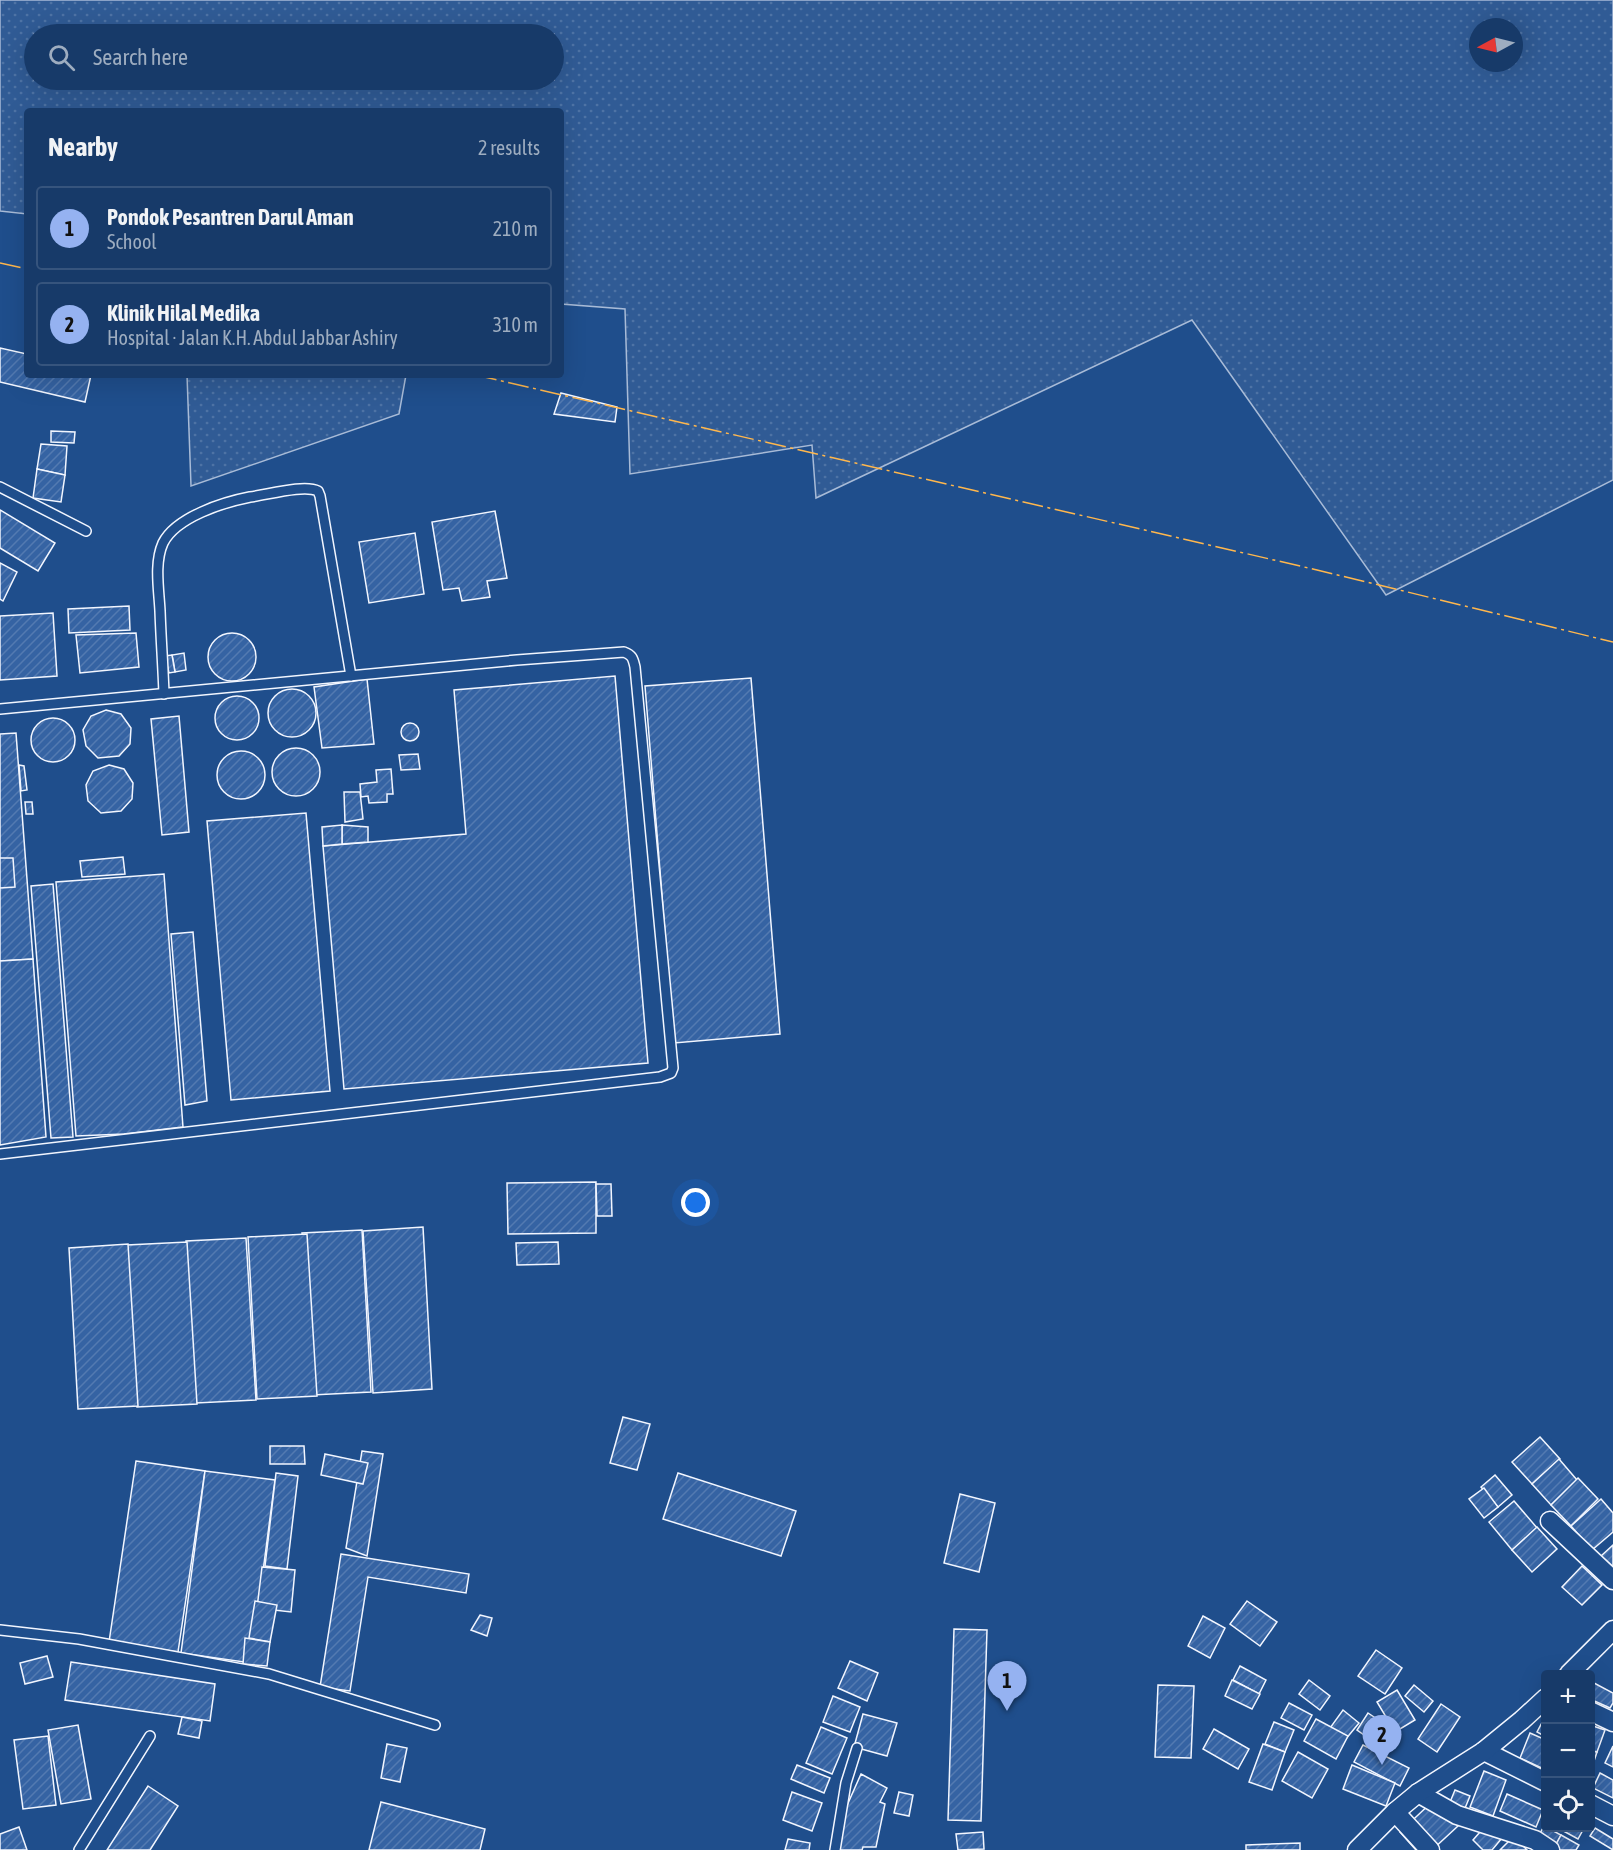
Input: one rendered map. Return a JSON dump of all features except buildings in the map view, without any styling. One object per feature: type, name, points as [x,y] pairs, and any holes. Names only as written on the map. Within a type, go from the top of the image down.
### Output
[{"type":"street","points":[[1550,1521],[1613,1580]]},
{"type":"street","points":[[1573,1670],[1613,1630]]},
{"type":"street","points":[[1357,1850],[1395,1812],[1418,1793],[1484,1751],[1541,1702]]},
{"type":"street","points":[[1595,1714],[1613,1722]]},
{"type":"street","points":[[1484,1751],[1541,1780]]},
{"type":"street","points":[[1418,1793],[1457,1815],[1534,1840],[1550,1850]]},
{"type":"street","points":[[1595,1807],[1613,1816]]},
{"type":"street","points":[[1395,1812],[1430,1850]]},
{"type":"lane","points":[[0,487],[86,531]]},
{"type":"lane","points":[[164,694],[158,576],[159,555],[164,541],[182,522],[201,513],[242,499],[294,490],[312,489],[318,491],[320,496],[351,676]]},
{"type":"lane","points":[[0,709],[518,660],[624,652],[630,654],[633,658],[673,1071],[660,1077],[0,1154]]},
{"type":"lane","points":[[0,1630],[79,1639],[269,1674],[435,1725]]},
{"type":"lane","points":[[79,1850],[150,1736]]},
{"type":"lane","points":[[835,1850],[846,1783],[857,1748]]},
{"type":"shaded area","points":[[0,0],[1613,0],[1613,480],[1386,595],[1192,320],[816,498],[812,445],[630,474],[625,309],[564,304],[564,108],[24,108],[24,214],[0,211]]},
{"type":"shaded area","points":[[187,378],[405,378],[399,414],[191,486]]},
{"type":"power","points":[[0,263],[24,268]]},
{"type":"power","points":[[489,378],[1317,570],[1613,642]]},
{"type":"place","name":"Pondok Pesantren Darul Aman","points":[[1007,1711]]},
{"type":"place","name":"Klinik Hilal Medika","points":[[1382,1765]]}]
